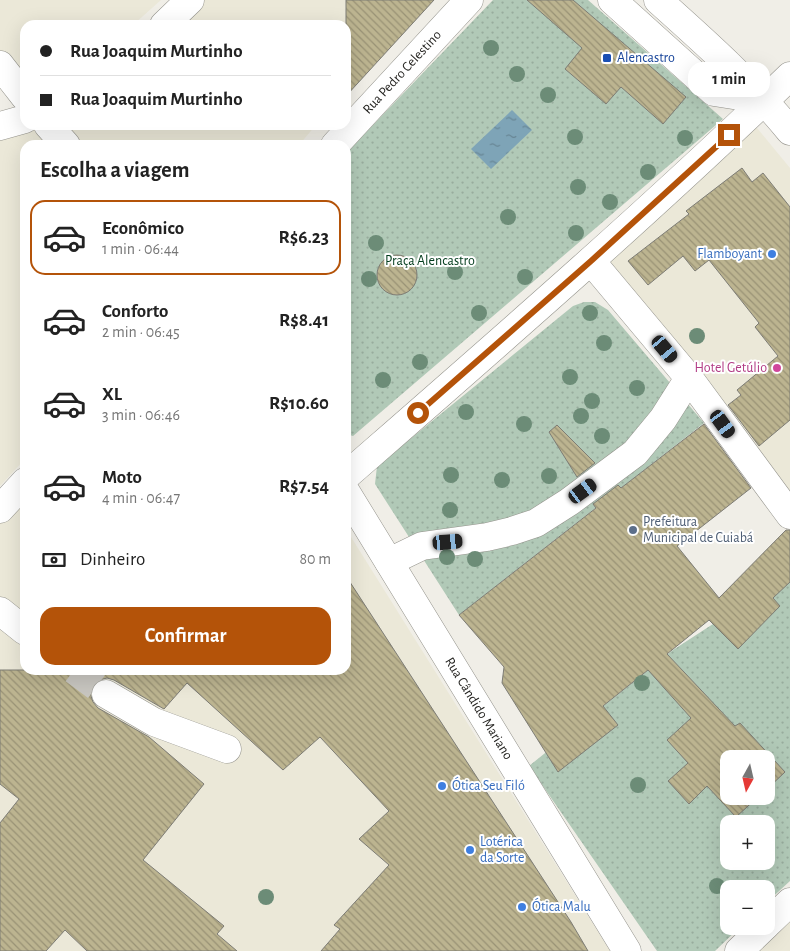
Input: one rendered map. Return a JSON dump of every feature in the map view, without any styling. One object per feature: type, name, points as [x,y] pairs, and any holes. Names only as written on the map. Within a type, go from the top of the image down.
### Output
[{"type":"street","points":[[169,20],[190,0]]},
{"type":"street","name":"Rua Pedro Celestino","points":[[351,128],[469,0]]},
{"type":"street","points":[[612,0],[714,92],[765,100]]},
{"type":"street","points":[[658,0],[733,67],[765,100],[790,131]]},
{"type":"street","points":[[0,65],[20,90]]},
{"type":"street","points":[[351,472],[591,261],[717,146],[790,76]]},
{"type":"street","points":[[0,126],[20,120]]},
{"type":"street","points":[[52,130],[62,140]]},
{"type":"street","name":"Rua Pedro Celestino","points":[[340,140],[349,130]]},
{"type":"street","points":[[591,261],[689,378],[790,515]]},
{"type":"street","points":[[388,562],[422,546],[487,537],[536,523],[569,502],[635,453],[664,419],[689,378]]},
{"type":"street","points":[[0,509],[20,487]]},
{"type":"street","name":"Rua Cândido Mariano","points":[[351,500],[627,951]]},
{"type":"street","points":[[0,611],[20,628]]},
{"type":"street","points":[[106,694],[154,722],[227,749]]},
{"type":"street","points":[[775,917],[790,902]]},
{"type":"street","points":[[739,951],[756,935]]},
{"type":"shaded area","points":[[0,0],[161,0],[139,20],[20,20],[20,83],[0,57]]},
{"type":"shaded area","points":[[191,0],[424,0],[351,23],[351,20],[169,20]]},
{"type":"shaded area","points":[[753,123],[790,168],[790,493],[604,261]]},
{"type":"shaded area","points":[[43,130],[51,140],[20,140],[20,464],[0,486],[0,132]]},
{"type":"shaded area","points":[[64,130],[312,130],[303,140],[73,140]]},
{"type":"shaded area","points":[[20,501],[20,675],[351,675],[351,537],[610,951],[0,951],[0,523]]},
{"type":"shaded area","points":[[790,919],[790,951],[756,951],[775,935]]},
{"type":"green space","name":"Praça Alencastro","points":[[493,0],[588,0],[723,119],[353,436],[351,435],[351,148]]},
{"type":"green space","points":[[584,302],[595,302],[608,310],[704,423],[459,615],[375,484],[377,466],[573,306]]},
{"type":"green space","points":[[790,549],[790,881],[775,895],[775,880],[720,880],[720,935],[732,935],[715,951],[657,951],[529,766],[673,650],[713,624]]},
{"type":"water","points":[[512,110],[532,130],[491,169],[471,149]]},
{"type":"building","points":[[346,0],[434,0],[351,91],[351,20],[346,20]]},
{"type":"building","name":"Alencastro","points":[[527,0],[573,0],[686,97],[663,124],[621,87],[606,104],[565,69],[582,48]]},
{"type":"building","points":[[742,168],[752,182],[763,173],[790,207],[790,420],[759,446],[728,405],[741,395],[737,390],[778,356],[755,327],[759,323],[709,260],[695,271],[683,256],[648,285],[628,261],[689,214],[686,211]]},
{"type":"building","points":[[401,255],[408,258],[414,264],[417,275],[416,283],[408,292],[401,295],[393,295],[386,292],[378,283],[377,271],[380,264],[389,256]]},
{"type":"building","points":[[704,424],[751,488],[677,546],[719,598],[786,530],[790,530],[790,582],[773,598],[780,606],[738,649],[709,620],[667,654],[735,726],[740,723],[765,750],[720,750],[720,800],[707,786],[689,804],[668,781],[688,763],[667,740],[691,718],[648,670],[603,706],[618,725],[558,772],[502,683],[504,667],[459,615],[596,508],[593,504],[618,485],[621,488]]},
{"type":"building","points":[[557,425],[595,463],[577,477],[549,432]]},
{"type":"building","points":[[351,584],[588,951],[321,951],[340,929],[334,925],[389,865],[359,839],[389,811],[320,737],[283,770],[187,683],[164,709],[114,680],[107,678],[99,680],[93,686],[90,693],[93,702],[98,708],[149,737],[204,784],[143,860],[224,926],[217,934],[237,951],[87,951],[65,930],[46,951],[0,951],[0,823],[19,799],[0,784],[0,670],[20,670],[20,675],[351,675]]},
{"type":"building","points":[[775,761],[785,772],[775,781]]},
{"type":"building","points":[[725,805],[749,805],[738,815],[734,815]]},
{"type":"tunnel","points":[[81,675],[106,694]]},
{"type":"place","name":"Alencastro","points":[[607,58]]},
{"type":"place","name":"Flamboyant","points":[[772,254]]},
{"type":"place","name":"Hotel Getúlio","points":[[777,368]]},
{"type":"place","name":"Prefeitura Municipal de Cuiabá","points":[[633,530]]},
{"type":"place","name":"Ótica Seu Filó","points":[[442,786]]},
{"type":"place","name":"Lotérica da Sorte","points":[[470,850]]},
{"type":"place","name":"Ótica Malu","points":[[522,907]]},
{"type":"route","points":[[418,413],[591,261],[729,135]]}]
